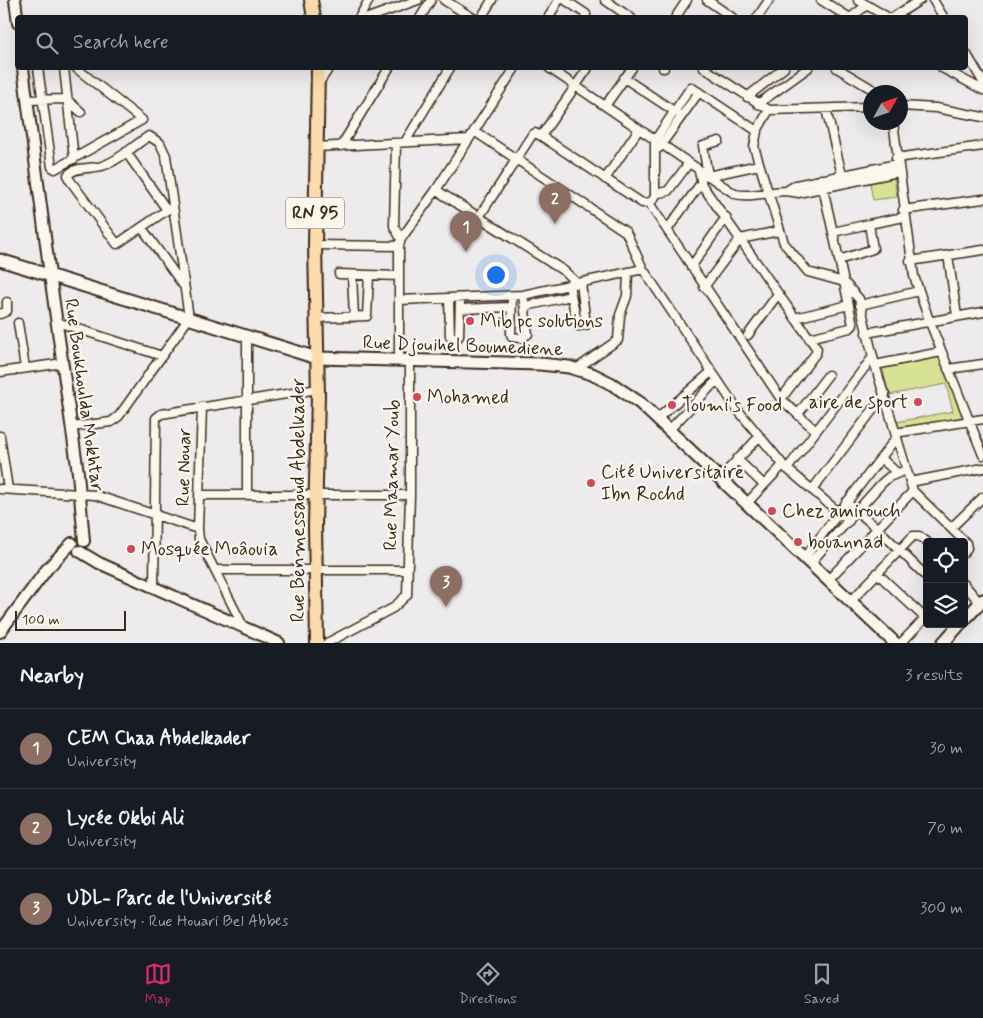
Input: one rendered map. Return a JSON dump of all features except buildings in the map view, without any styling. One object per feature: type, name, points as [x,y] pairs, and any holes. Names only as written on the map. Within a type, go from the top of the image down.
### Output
[{"type":"main road","points":[[311,0],[314,15]]},
{"type":"main road","points":[[314,15],[316,0]]},
{"type":"main road","name":"RN 95","points":[[317,358],[315,245],[318,70]]},
{"type":"main road","name":"Rue Djouihel Boumediene","points":[[0,260],[317,358],[540,364],[576,369],[592,374],[612,384],[658,418],[895,643]]},
{"type":"main road","name":"Rue Benmessaoud Abdelkader","points":[[317,358],[317,643]]},
{"type":"main road","points":[[968,616],[982,602]]},
{"type":"main road","points":[[943,643],[956,628]]},
{"type":"street","points":[[15,0],[17,15]]},
{"type":"street","points":[[361,15],[370,0]]},
{"type":"street","points":[[376,15],[418,0]]},
{"type":"street","points":[[422,15],[431,0]]},
{"type":"street","points":[[444,0],[468,15]]},
{"type":"street","points":[[483,15],[492,0]]},
{"type":"street","points":[[550,15],[559,0]]},
{"type":"street","points":[[565,0],[586,15]]},
{"type":"street","points":[[605,0],[625,15]]},
{"type":"street","points":[[677,15],[687,0]]},
{"type":"street","points":[[707,0],[729,15]]},
{"type":"street","points":[[759,15],[769,0]]},
{"type":"street","points":[[820,0],[845,15]]},
{"type":"street","points":[[858,0],[884,15]]},
{"type":"street","points":[[891,15],[920,0]]},
{"type":"street","points":[[933,0],[942,15]]},
{"type":"street","points":[[854,15],[867,5]]},
{"type":"street","points":[[968,56],[983,82]]},
{"type":"street","points":[[968,63],[974,67]]},
{"type":"street","name":"Rue Boukhoulda Mokhtar","points":[[23,70],[83,519],[78,545]]},
{"type":"street","points":[[38,70],[52,168],[56,169],[142,120],[79,70]]},
{"type":"street","points":[[64,70],[74,159]]},
{"type":"street","points":[[319,84],[328,70]]},
{"type":"street","points":[[341,146],[388,70]]},
{"type":"street","points":[[405,142],[449,70]]},
{"type":"street","points":[[315,245],[400,243],[514,70]]},
{"type":"street","points":[[555,70],[575,86],[735,194],[744,196],[788,190],[796,185],[861,171],[896,161],[983,146]]},
{"type":"street","points":[[541,136],[587,70]]},
{"type":"street","points":[[605,106],[630,70]]},
{"type":"street","points":[[707,70],[769,110],[863,107]]},
{"type":"street","points":[[747,96],[781,70]]},
{"type":"street","points":[[758,104],[804,70]]},
{"type":"street","points":[[840,70],[865,85]]},
{"type":"street","points":[[946,70],[983,90]]},
{"type":"street","points":[[624,78],[682,116]]},
{"type":"street","points":[[649,203],[655,194],[653,152],[655,140],[691,87],[757,131]]},
{"type":"street","points":[[653,152],[662,145],[699,92]]},
{"type":"street","points":[[28,100],[66,99],[82,112]]},
{"type":"street","points":[[908,106],[936,108],[983,117]]},
{"type":"street","points":[[826,109],[842,175]]},
{"type":"street","points":[[769,110],[757,131],[754,147],[784,244],[808,272],[844,282],[856,293],[873,361],[885,394],[895,435],[913,491],[960,538]]},
{"type":"street","points":[[604,179],[639,129]]},
{"type":"street","points":[[893,130],[910,261],[929,320],[983,455]]},
{"type":"street","points":[[474,131],[622,228],[628,236],[643,269],[711,372],[759,437],[785,467],[849,521]]},
{"type":"street","points":[[479,217],[533,133],[541,136],[638,202],[649,203]]},
{"type":"street","points":[[72,427],[115,419],[189,318],[170,208],[166,156],[161,145],[149,136],[108,164],[72,171],[68,177],[115,243],[119,243],[170,208]]},
{"type":"street","points":[[317,147],[469,139]]},
{"type":"street","points":[[708,176],[703,146],[719,141]]},
{"type":"street","name":"Rue Maamar Youb","points":[[327,643],[401,602],[407,595],[410,495],[404,360],[399,300],[400,243],[394,226],[396,142]]},
{"type":"street","points":[[126,152],[170,208]]},
{"type":"street","points":[[655,194],[668,191],[689,163]]},
{"type":"street","points":[[708,176],[759,165]]},
{"type":"street","points":[[699,170],[701,182],[817,352],[781,399]]},
{"type":"street","points":[[861,171],[863,180]]},
{"type":"street","points":[[788,190],[798,194],[898,172]]},
{"type":"street","points":[[809,338],[851,328],[853,325],[821,180]]},
{"type":"street","points":[[667,230],[701,182]]},
{"type":"street","points":[[436,190],[564,271],[579,283],[586,326],[578,326],[569,286]]},
{"type":"street","points":[[833,232],[904,214],[983,199]]},
{"type":"street","points":[[649,203],[781,399],[816,431]]},
{"type":"street","points":[[691,267],[726,217]]},
{"type":"street","points":[[839,260],[874,248],[869,224]]},
{"type":"street","points":[[142,228],[184,286]]},
{"type":"street","points":[[704,286],[740,238],[779,231]]},
{"type":"street","points":[[910,261],[983,250]]},
{"type":"street","points":[[948,255],[957,316]]},
{"type":"street","points":[[399,300],[523,295],[643,269]]},
{"type":"street","points":[[576,369],[618,340],[620,315],[627,296],[628,273]]},
{"type":"street","points":[[339,274],[399,276]]},
{"type":"street","points":[[352,275],[354,317]]},
{"type":"street","points":[[317,318],[368,315],[369,276]]},
{"type":"street","points":[[860,305],[919,291]]},
{"type":"street","points":[[748,334],[778,294]]},
{"type":"street","points":[[512,296],[511,336],[521,338],[528,334],[526,306],[523,295]]},
{"type":"street","points":[[526,306],[571,296]]},
{"type":"street","points":[[449,298],[451,338],[459,336],[460,298]]},
{"type":"street","points":[[0,314],[7,311],[7,302]]},
{"type":"street","points":[[795,318],[849,305]]},
{"type":"street","points":[[460,309],[512,307]]},
{"type":"street","points":[[866,333],[929,320],[983,312]]},
{"type":"street","points":[[57,322],[162,356]]},
{"type":"street","points":[[18,323],[25,368]]},
{"type":"street","points":[[247,336],[247,495]]},
{"type":"street","points":[[748,502],[785,467],[873,361],[942,352]]},
{"type":"street","points":[[0,372],[63,364]]},
{"type":"street","points":[[948,369],[983,364]]},
{"type":"street","points":[[658,418],[711,372]]},
{"type":"street","points":[[798,414],[828,376]]},
{"type":"street","points":[[670,429],[717,380]]},
{"type":"street","points":[[154,588],[154,422],[161,414],[318,389]]},
{"type":"street","points":[[812,490],[885,394]]},
{"type":"street","name":"Rue Nouar","points":[[198,529],[202,407]]},
{"type":"street","points":[[808,559],[838,512],[881,458],[895,435],[983,419]]},
{"type":"street","points":[[0,436],[4,489],[94,495],[198,529],[199,539],[244,628]]},
{"type":"street","points":[[721,477],[759,437]]},
{"type":"street","points":[[881,458],[897,473]]},
{"type":"street","points":[[737,459],[764,485]]},
{"type":"street","points":[[910,482],[983,468]]},
{"type":"street","points":[[808,559],[849,521],[882,483],[897,473],[906,470]]},
{"type":"street","points":[[829,580],[913,491]]},
{"type":"street","points":[[199,495],[410,495]]},
{"type":"street","points":[[951,528],[983,497]]},
{"type":"street","points":[[846,502],[877,528],[923,573]]},
{"type":"street","points":[[851,600],[916,535],[923,539]]},
{"type":"street","points":[[0,632],[52,562],[78,545],[108,567],[279,643]]},
{"type":"street","points":[[215,570],[407,570]]},
{"type":"street","points":[[877,573],[923,614]]},
{"type":"street","points":[[968,588],[982,602]]},
{"type":"street","points":[[902,643],[923,620]]},
{"type":"green space","points":[[894,178],[897,197],[873,200],[870,183]]},
{"type":"green space","points":[[939,357],[966,418],[898,429],[897,422],[953,411],[946,384],[889,395],[882,366]]},
{"type":"place","name":"Lycée Okbi Ali","points":[[555,224]]},
{"type":"place","name":"CEM Chaa Abdelkader","points":[[466,252]]},
{"type":"place","name":"Mib pc solutions","points":[[470,321]]},
{"type":"place","name":"Mohamed","points":[[417,397]]},
{"type":"place","name":"aire de sport","points":[[918,402]]},
{"type":"place","name":"Toumi's Food","points":[[672,405]]},
{"type":"place","name":"Cité Universitaire Ibn Rochd","points":[[591,483]]},
{"type":"place","name":"Chez amirouch","points":[[772,511]]},
{"type":"place","name":"bouannad","points":[[798,542]]},
{"type":"place","name":"Mosquée Moâouia","points":[[131,549]]},
{"type":"place","name":"UDL- Parc de l'Université","points":[[446,607]]}]
